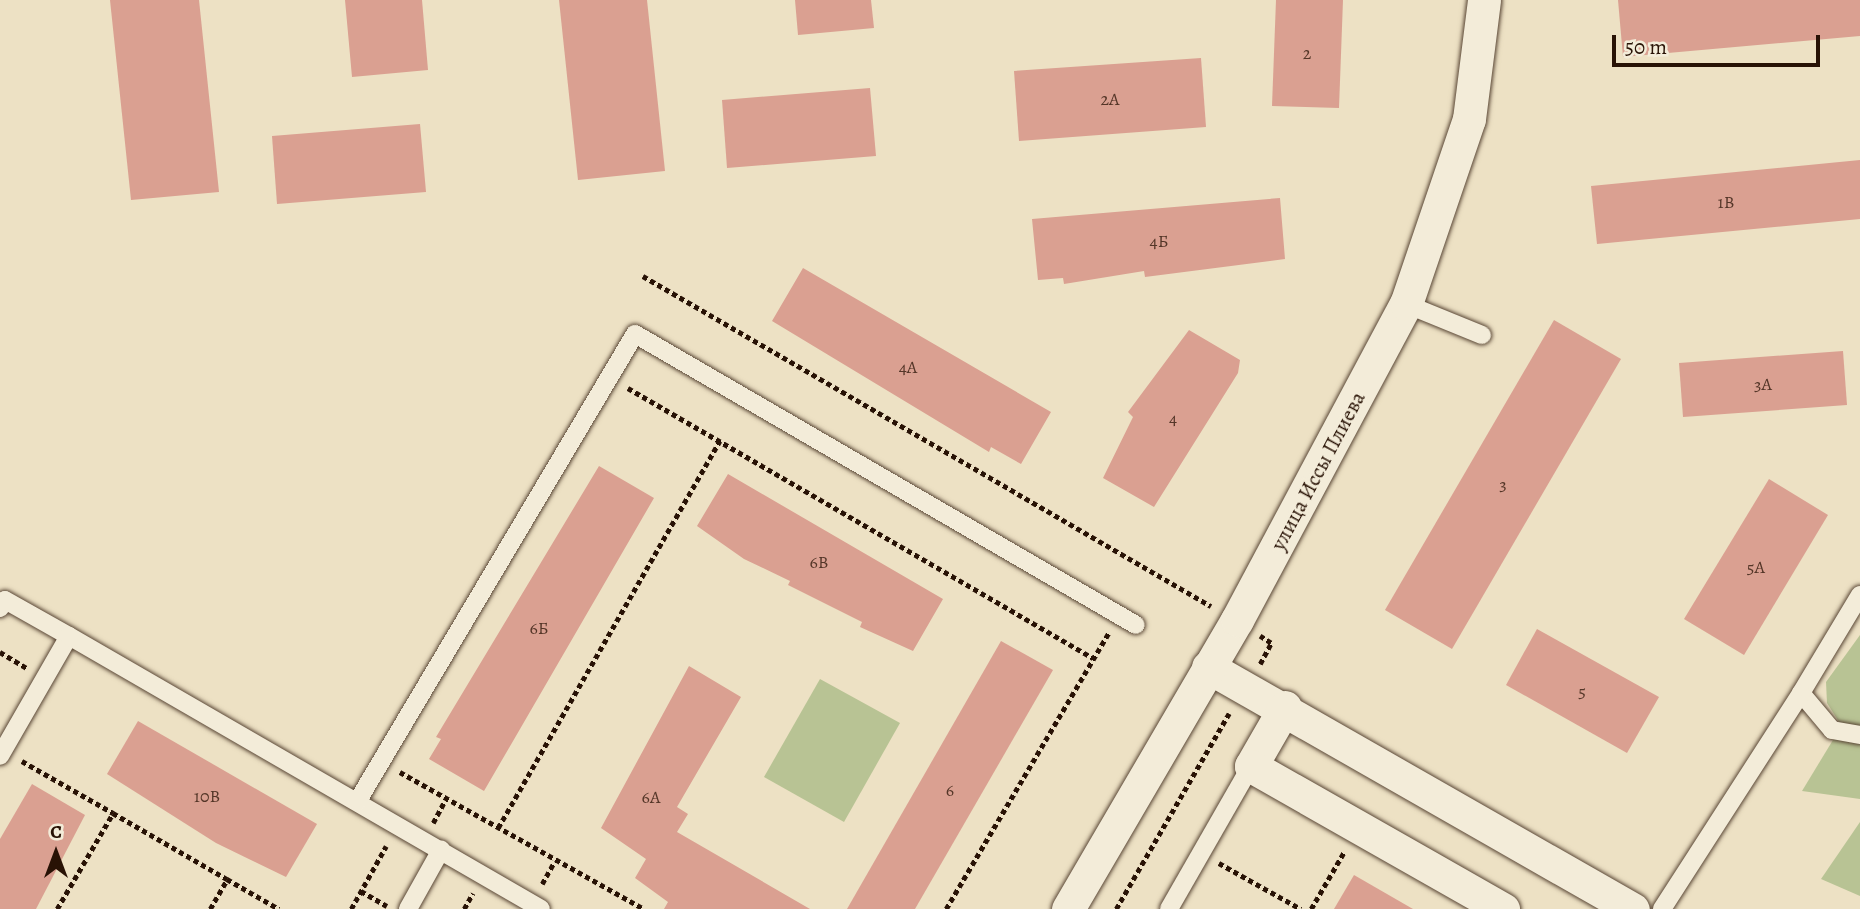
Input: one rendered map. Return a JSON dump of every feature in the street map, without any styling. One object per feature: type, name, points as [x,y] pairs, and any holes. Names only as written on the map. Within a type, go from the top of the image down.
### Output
[{"type":"street","name":"улица Иссы Плиева","points":[[1068,909],[1237,620],[1406,304],[1469,119],[1484,0]]},
{"type":"street","points":[[1208,667],[1252,675],[1285,707],[1633,909]]},
{"type":"street","points":[[1285,707],[1251,766],[1503,909]]},
{"type":"lane","points":[[1406,304],[1482,335]]},
{"type":"lane","points":[[357,802],[635,334],[1136,625]]},
{"type":"lane","points":[[1662,909],[1801,693],[1860,594]]},
{"type":"lane","points":[[2,602],[69,636],[541,909]]},
{"type":"lane","points":[[2,753],[69,636]]},
{"type":"lane","points":[[1801,693],[1832,730],[1860,734]]},
{"type":"lane","points":[[1169,909],[1251,766]]},
{"type":"lane","points":[[408,909],[441,850]]},
{"type":"path","points":[[643,276],[1237,620],[1271,643],[1116,909]]},
{"type":"path","points":[[610,377],[1093,658]]},
{"type":"path","points":[[498,828],[720,441]]},
{"type":"path","points":[[946,909],[1119,615]]},
{"type":"path","points":[[0,652],[45,678]]},
{"type":"path","points":[[2,753],[113,813],[279,909]]},
{"type":"path","points":[[381,761],[644,909]]},
{"type":"path","points":[[57,909],[113,813]]},
{"type":"path","points":[[351,909],[398,826]]},
{"type":"path","points":[[1311,909],[1349,844]]},
{"type":"path","points":[[1218,863],[1301,909]]},
{"type":"path","points":[[210,909],[227,879]]},
{"type":"path","points":[[361,891],[393,909]]},
{"type":"path","points":[[464,909],[474,892]]},
{"type":"green space","points":[[1860,635],[1860,728],[1841,725],[1827,703],[1826,682]]},
{"type":"green space","points":[[820,679],[900,723],[844,822],[764,777]]},
{"type":"green space","points":[[1836,735],[1860,739],[1860,799],[1802,791]]},
{"type":"green space","points":[[1860,822],[1860,896],[1821,879]]},
{"type":"building","points":[[110,0],[199,0],[219,192],[131,200]]},
{"type":"building","points":[[345,0],[422,0],[428,70],[352,77]]},
{"type":"building","points":[[559,0],[647,0],[665,171],[578,180]]},
{"type":"building","points":[[795,0],[871,0],[874,28],[798,35]]},
{"type":"building","points":[[1276,0],[1343,0],[1339,108],[1272,106]]},
{"type":"building","points":[[1618,0],[1860,0],[1860,36],[1623,57]]},
{"type":"building","points":[[1201,58],[1206,127],[1019,141],[1014,71]]},
{"type":"building","points":[[870,88],[876,156],[727,168],[722,100]]},
{"type":"building","points":[[420,124],[426,192],[277,204],[272,136]]},
{"type":"building","points":[[1860,160],[1860,219],[1597,244],[1591,186]]},
{"type":"building","points":[[1280,198],[1285,259],[1145,277],[1144,271],[1064,284],[1063,278],[1038,280],[1032,219]]},
{"type":"building","points":[[803,268],[1051,412],[1021,464],[991,447],[989,452],[772,321]]},
{"type":"building","points":[[1554,320],[1621,359],[1452,649],[1385,610]]},
{"type":"building","points":[[1189,330],[1240,360],[1238,373],[1154,507],[1103,478],[1133,417],[1128,412]]},
{"type":"building","points":[[1843,351],[1847,405],[1683,417],[1679,363]]},
{"type":"building","points":[[599,466],[654,498],[484,791],[429,759],[441,739],[436,737]]},
{"type":"building","points":[[728,474],[943,599],[913,651],[860,627],[862,622],[788,585],[790,581],[744,559],[697,526]]},
{"type":"building","points":[[1769,479],[1828,515],[1744,655],[1684,619]]},
{"type":"building","points":[[1537,629],[1659,697],[1627,753],[1506,685]]},
{"type":"building","points":[[1001,641],[1053,670],[915,909],[847,909]]},
{"type":"building","points":[[689,666],[741,697],[677,807],[688,814],[677,832],[810,909],[664,909],[668,902],[635,878],[646,859],[601,828]]},
{"type":"building","points":[[138,721],[317,824],[286,877],[216,843],[107,774]]},
{"type":"building","points":[[32,784],[85,815],[36,909],[0,909],[0,839]]},
{"type":"building","points":[[1354,875],[1413,909],[1334,909]]}]
